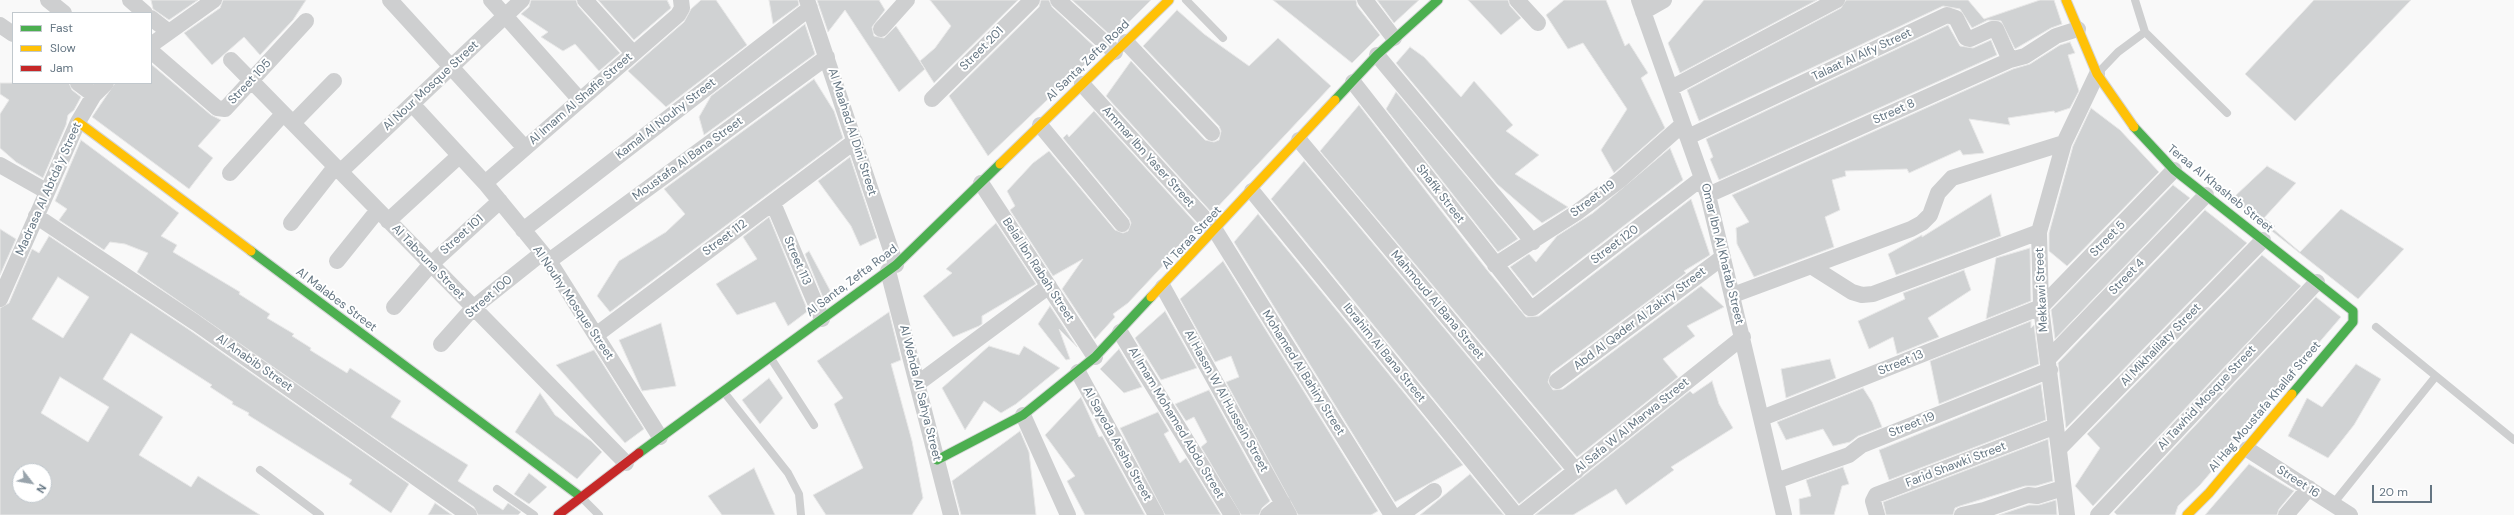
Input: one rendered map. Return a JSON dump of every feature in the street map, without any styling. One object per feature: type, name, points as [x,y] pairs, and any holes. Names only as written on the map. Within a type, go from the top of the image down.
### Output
[{"type":"street","points":[[48,0],[63,12]]},
{"type":"street","points":[[130,0],[144,12]]},
{"type":"street","points":[[152,44],[214,0]]},
{"type":"street","points":[[390,0],[525,148]]},
{"type":"street","points":[[491,0],[580,100]]},
{"type":"street","name":"Al Nour Mosque Street","points":[[291,223],[338,169],[412,104],[522,0]]},
{"type":"street","points":[[585,0],[634,53]]},
{"type":"street","points":[[881,29],[906,0]]},
{"type":"street","name":"Street 201","points":[[932,99],[1032,0]]},
{"type":"street","points":[[1058,0],[1120,47],[1212,133]]},
{"type":"street","name":"Al Santa, Zefta Road","points":[[558,515],[660,437],[892,268],[1169,0]]},
{"type":"street","points":[[1365,0],[1394,38]]},
{"type":"street","name":"Al Teraa Street","points":[[937,460],[1023,415],[1096,357],[1394,38],[1438,0]]},
{"type":"street","points":[[1517,0],[1538,22]]},
{"type":"street","points":[[1641,6],[1664,0]]},
{"type":"street","points":[[1671,88],[1837,0]]},
{"type":"street","name":"Teraa Al Khasheb Street","points":[[2066,0],[2097,74],[2120,110],[2147,143],[2174,170],[2353,311]]},
{"type":"street","name":"Al Maahad Al Dini Street","points":[[808,4],[855,141],[892,268]]},
{"type":"street","name":"Kamal Al Nouhy Street","points":[[523,230],[808,4]]},
{"type":"street","name":"Omar Ibn Al Khatab Street","points":[[1641,6],[1708,195],[1743,337],[1784,515]]},
{"type":"street","name":"Al Imam Al Shafie Street","points":[[485,183],[634,53],[680,7]]},
{"type":"street","name":"Talaat Al Alfy Street","points":[[1686,131],[1947,15],[1956,18],[1966,38],[1970,39],[1995,29],[2010,60]]},
{"type":"street","points":[[152,19],[169,32]]},
{"type":"street","name":"Street 105","points":[[152,52],[220,109],[227,107],[306,21]]},
{"type":"street","points":[[0,25],[12,33]]},
{"type":"street","name":"Street 8","points":[[1708,195],[2010,60],[2025,56],[2056,36],[2078,29]]},
{"type":"street","points":[[1378,56],[1533,242]]},
{"type":"street","name":"Moustafa Al Bana Street","points":[[545,257],[827,57]]},
{"type":"street","name":"Al Tabouna Street","points":[[231,60],[626,463]]},
{"type":"street","name":"Mekkawi Street","points":[[2067,515],[2041,308],[2039,232],[2064,143],[2097,74]]},
{"type":"street","points":[[230,173],[288,118],[334,81]]},
{"type":"street","name":"Shafik Street","points":[[1353,82],[1527,306]]},
{"type":"street","points":[[79,84],[94,95]]},
{"type":"street","name":"Madrasa Al Abtda'y Street","points":[[0,299],[46,191],[78,122],[94,95],[105,84]]},
{"type":"street","name":"Ammar Ibn Yaser Street","points":[[1082,84],[1215,230]]},
{"type":"street","name":"Al Nouhy Mosque Street","points":[[412,104],[485,183],[545,257],[660,437]]},
{"type":"street","name":"Al Malabes Street","points":[[78,122],[581,497]]},
{"type":"street","points":[[1040,125],[1122,224]]},
{"type":"street","name":"Street 119","points":[[1495,265],[1533,242],[1686,131]]},
{"type":"street","name":"Mahmoud Al Bana Street","points":[[1299,140],[1576,471]]},
{"type":"street","name":"Street 112","points":[[596,335],[855,141]]},
{"type":"street","points":[[1733,295],[1922,223],[1930,214],[1938,193],[1952,178],[2064,143]]},
{"type":"street","points":[[337,262],[383,216],[459,156]]},
{"type":"street","points":[[0,165],[46,191]]},
{"type":"street","name":"Street 5","points":[[2041,308],[2174,170]]},
{"type":"street","name":"Street 120","points":[[1527,306],[1533,308],[1702,178]]},
{"type":"street","name":"Belal Ibn Rabah Street","points":[[981,182],[1096,357]]},
{"type":"street","name":"Ibrahim Al Bana Street","points":[[1252,191],[1516,515]]},
{"type":"street","name":"Street 4","points":[[2049,365],[2206,195]]},
{"type":"street","name":"Street 101","points":[[394,307],[431,264],[500,201]]},
{"type":"street","name":"Street 113","points":[[773,203],[822,319]]},
{"type":"street","name":"Al Anabib Street","points":[[36,216],[196,323],[469,515]]},
{"type":"street","name":"Mohamed Al Bahiry Street","points":[[1215,230],[1392,515]]},
{"type":"street","points":[[1811,266],[1852,292],[1862,295],[1873,294],[2039,232]]},
{"type":"street","name":"Al Mikhalilaty Street","points":[[2059,449],[2263,240]]},
{"type":"street","name":"Street 100","points":[[441,344],[473,308],[545,257]]},
{"type":"street","name":"Abd Al Qader Al Zakiry Street","points":[[1557,381],[1723,257]]},
{"type":"street","name":"Al Wehda Al Sahya Street","points":[[892,268],[917,384],[951,515]]},
{"type":"street","name":"Al Tawhid Mosque Street","points":[[2098,515],[2317,282]]},
{"type":"street","points":[[917,384],[1049,286]]},
{"type":"street","name":"Al Hassn W Al Hussein Street","points":[[1163,287],[1286,509]]},
{"type":"street","name":"Street 13","points":[[1762,418],[2041,308]]},
{"type":"street","name":"Al Hag Moustafa Khallaf Street","points":[[2187,515],[2247,449],[2353,322],[2353,311]]},
{"type":"street","name":"Al Imam Mohamed Abdo Street","points":[[1120,332],[1232,515]]},
{"type":"street","name":"Al Safa W Al Marwa Street","points":[[1520,515],[1743,337]]},
{"type":"street","name":"Street 19","points":[[1776,481],[1849,455],[1862,445],[2049,365]]},
{"type":"street","name":"Al Sayeda Aesha Street","points":[[1078,372],[1156,515]]},
{"type":"street","points":[[1023,415],[1068,515]]},
{"type":"street","name":"Farid Shawki Street","points":[[1877,515],[1873,501],[1876,496],[2056,426]]},
{"type":"street","name":"Street 16","points":[[2247,449],[2350,515]]},
{"type":"street","points":[[1962,515],[1984,510],[2028,495],[2037,496],[2063,488]]},
{"type":"street","points":[[2286,515],[2309,488]]},
{"type":"street","points":[[1401,515],[1434,491]]},
{"type":"street","points":[[1268,515],[1286,509]]},
{"type":"lane","points":[[1186,0],[1223,38]]},
{"type":"lane","points":[[2135,0],[2145,32],[2227,114]]},
{"type":"lane","points":[[2097,74],[2118,52],[2145,32]]},
{"type":"lane","points":[[2376,327],[2514,440]]},
{"type":"lane","points":[[770,357],[814,425]]},
{"type":"lane","points":[[2333,504],[2436,376]]},
{"type":"lane","points":[[723,391],[788,473],[799,494],[801,515]]},
{"type":"lane","points":[[260,470],[320,515]]},
{"type":"lane","points":[[497,489],[534,515]]},
{"type":"lane","points":[[581,497],[598,515]]},
{"type":"building","points":[[151,0],[198,0],[169,20],[153,9]]},
{"type":"building","points":[[223,0],[306,0],[293,20],[260,55],[244,37],[212,65],[184,33],[220,8]]},
{"type":"building","points":[[531,0],[576,0],[578,6],[620,53],[599,71],[575,44],[563,51],[541,37],[548,32],[521,14],[529,7]]},
{"type":"building","points":[[598,0],[667,0],[671,8],[634,40]]},
{"type":"building","points":[[701,0],[716,0],[747,45],[666,107],[628,71],[684,22],[691,9]]},
{"type":"building","points":[[769,0],[798,0],[799,5],[773,24]]},
{"type":"building","points":[[817,0],[879,0],[885,10],[872,27],[874,36],[884,38],[896,26],[925,69],[899,92],[845,10],[828,32]]},
{"type":"building","points":[[930,0],[1018,0],[934,83],[920,61],[935,48],[951,26]]},
{"type":"building","points":[[1041,0],[1049,0],[1052,7],[1097,49],[1084,65],[988,156],[949,96],[1039,7]]},
{"type":"building","points":[[1072,0],[1151,0],[1127,24],[1124,20],[1110,35]]},
{"type":"building","points":[[1273,0],[1356,0],[1357,6],[1380,35],[1352,63]]},
{"type":"building","points":[[1377,0],[1419,0],[1394,23]]},
{"type":"building","points":[[1468,0],[1508,0],[1510,6],[1521,18],[1501,35]]},
{"type":"building","points":[[1564,0],[1606,0],[1625,46],[1629,43],[1648,73],[1641,78],[1665,128],[1614,173],[1601,150],[1627,109],[1583,43],[1568,49],[1546,15]]},
{"type":"building","points":[[1704,0],[1817,0],[1680,73],[1668,43]]},
{"type":"building","points":[[1846,0],[1968,0],[1984,19],[2040,0],[2054,0],[2062,24],[2051,28],[2015,49],[2001,21],[1988,20],[1972,28],[1960,9],[1943,6],[1699,121],[1687,90],[1841,8]]},
{"type":"building","points":[[2314,0],[2411,0],[2295,121],[2245,74]]},
{"type":"building","points":[[1177,10],[1204,34],[1249,66],[1278,38],[1331,86],[1212,213],[1106,96],[1131,61],[1205,140],[1214,142],[1219,140],[1221,131],[1219,126],[1143,46]]},
{"type":"building","points":[[805,24],[815,54],[704,135],[699,117],[711,96]]},
{"type":"building","points":[[1948,25],[1960,46],[1973,48],[1991,40],[1997,55],[1719,180],[1710,159],[1713,157],[1706,139]]},
{"type":"building","points":[[2070,42],[2075,53],[2068,55],[2079,91],[2070,108],[2055,113],[2054,111],[2008,118],[2010,125],[1969,119],[1984,153],[1963,155],[1960,150],[1909,173],[1907,169],[1845,171],[1846,176],[1832,180],[1840,210],[1825,217],[1834,247],[1754,277],[1737,244],[1736,228],[1749,222],[1732,195],[2013,69],[2030,64],[2060,45]]},
{"type":"building","points":[[1410,47],[1424,57],[1461,97],[1474,81],[1513,125],[1506,131],[1539,155],[1515,174],[1568,207],[1542,223],[1497,184],[1396,63]]},
{"type":"building","points":[[152,65],[211,115],[221,120],[198,146],[213,158],[189,189],[92,117],[114,84],[152,84]]},
{"type":"building","points":[[814,79],[834,111],[843,138],[610,312],[597,296],[619,261],[666,232],[685,214],[664,189]]},
{"type":"building","points":[[0,83],[69,84],[72,90],[81,97],[74,110],[68,115],[66,125],[43,178],[16,162],[0,148],[0,114],[9,100],[0,94]]},
{"type":"building","points":[[1396,92],[1518,239],[1498,252],[1386,109]]},
{"type":"building","points":[[1359,105],[1487,270],[1526,317],[1539,316],[1691,199],[1710,255],[1684,271],[1686,273],[1551,373],[1548,382],[1553,390],[1563,389],[1701,286],[1724,307],[1687,326],[1695,336],[1663,359],[1678,377],[1577,457],[1320,151]]},
{"type":"building","points":[[2091,108],[2120,130],[2159,172],[2067,266],[2049,251],[2049,233],[2073,146]]},
{"type":"building","points":[[1094,111],[1199,227],[1128,303],[1113,314],[1115,317],[1095,339],[1062,289],[1083,259],[1053,276],[1010,210],[1015,206],[1007,191],[1033,163],[1049,151],[1115,230],[1123,233],[1128,231],[1131,223],[1129,218],[1063,138],[1067,134],[1069,137]]},
{"type":"building","points":[[81,140],[179,213],[161,236],[177,245],[173,252],[240,292],[239,294],[270,314],[267,318],[294,334],[292,336],[311,348],[310,350],[347,373],[350,368],[401,401],[391,417],[468,465],[458,481],[503,510],[508,503],[521,512],[518,515],[478,515],[474,507],[137,272],[148,253],[125,244],[110,242],[104,250],[59,220],[67,209],[55,201]]},
{"type":"building","points":[[1670,148],[1683,180],[1533,296],[1510,267],[1529,254],[1536,262],[1557,236],[1593,213]]},
{"type":"building","points":[[850,157],[877,238],[860,246],[851,226],[818,181]]},
{"type":"building","points":[[1304,161],[1562,469],[1519,504],[1271,199]]},
{"type":"building","points":[[2267,166],[2296,183],[2264,218],[2275,226],[2272,228],[2300,252],[2341,209],[2404,249],[2358,299],[2221,191],[2224,187],[2235,196]]},
{"type":"building","points":[[2173,185],[2190,198],[2055,339],[2051,310]]},
{"type":"building","points":[[1991,194],[2001,236],[1896,275],[1888,254],[1922,235],[1922,237]]},
{"type":"building","points":[[2205,210],[2247,243],[2066,428],[2058,363]]},
{"type":"building","points":[[1258,214],[1463,465],[1395,502],[1234,242]]},
{"type":"building","points":[[769,217],[808,311],[788,326],[775,302],[737,315],[716,284],[757,259],[743,237]]},
{"type":"building","points":[[996,223],[1036,284],[982,316],[982,324],[979,326],[953,337],[923,296],[952,273],[946,269]]},
{"type":"building","points":[[0,229],[16,239],[0,275]]},
{"type":"building","points":[[49,236],[191,331],[409,484],[391,513],[349,484],[352,480],[248,415],[249,413],[232,404],[233,402],[210,387],[212,385],[131,333],[103,379],[163,417],[139,455],[191,487],[198,476],[260,515],[0,515],[0,308],[9,303],[32,249],[39,253]],"holes":[[[58,277],[89,297],[63,338],[32,319]],[[60,377],[109,407],[88,442],[41,413]]]},
{"type":"building","points":[[2030,248],[2031,301],[1986,319],[1996,258]]},
{"type":"building","points":[[809,251],[832,294],[824,300],[805,254]]},
{"type":"building","points":[[2262,255],[2301,286],[2093,506],[2075,486],[2100,448],[2087,434]]},
{"type":"building","points":[[1223,261],[1378,511],[1371,515],[1298,515],[1226,382],[1239,377],[1231,356],[1215,362],[1180,299]]},
{"type":"building","points":[[1964,270],[1971,290],[1928,318],[1939,337],[1897,354],[1893,337],[1869,349],[1858,321],[1905,299],[1903,293]]},
{"type":"building","points":[[2316,297],[2341,317],[2226,451],[2228,452],[2200,485],[2178,506],[2175,515],[2117,515],[2114,512]]},
{"type":"building","points":[[1050,306],[1077,347],[1059,329],[1070,359],[1066,360],[1038,324]]},
{"type":"building","points":[[1165,311],[1197,368],[1161,380],[1135,338]]},
{"type":"building","points":[[889,312],[901,360],[891,364],[912,441],[923,498],[912,515],[826,515],[813,495],[863,468],[834,404],[843,398],[817,361]]},
{"type":"building","points":[[2031,321],[2031,328],[2034,325],[2039,364],[1939,404],[1930,361]]},
{"type":"building","points":[[661,323],[676,386],[642,391],[619,340]]},
{"type":"building","points":[[989,346],[1019,355],[1024,346],[1060,368],[1016,404],[1001,413],[984,401],[965,430],[942,388]]},
{"type":"building","points":[[1119,349],[1142,387],[1124,393],[1100,369]]},
{"type":"building","points":[[594,350],[644,429],[625,443],[556,365]]},
{"type":"building","points":[[1830,359],[1836,378],[1786,398],[1781,369]]},
{"type":"building","points":[[2356,364],[2381,379],[2354,425],[2328,458],[2288,436],[2307,398],[2322,407]]},
{"type":"building","points":[[769,378],[783,398],[760,424],[742,400]]},
{"type":"building","points":[[1712,381],[1719,404],[1733,428],[1671,467],[1674,470],[1626,505],[1616,489],[1573,515],[1535,515],[1690,391],[1693,394]]},
{"type":"building","points":[[2041,384],[2046,420],[1889,480],[1879,450]]},
{"type":"building","points":[[1863,388],[1872,402],[1882,427],[1858,436],[1850,442],[1833,446],[1823,429],[1786,440],[1777,422]]},
{"type":"building","points":[[1209,390],[1270,501],[1262,508],[1259,515],[1241,515],[1201,447],[1207,442],[1194,417],[1186,421],[1175,404]]},
{"type":"building","points":[[540,393],[555,415],[591,441],[602,452],[577,479],[515,432]]},
{"type":"building","points":[[1081,397],[1099,437],[1102,436],[1145,515],[1085,515],[1067,481],[1075,476],[1045,435]]},
{"type":"building","points":[[1158,412],[1169,431],[1164,434],[1180,463],[1186,458],[1221,515],[1165,515],[1120,428]]},
{"type":"building","points":[[1020,431],[1029,452],[1036,515],[961,515],[952,481]]},
{"type":"building","points":[[2048,439],[2053,481],[2036,486],[2025,486],[1960,506],[1955,508],[1953,515],[1886,515],[1883,502]]},
{"type":"building","points":[[2249,464],[2294,491],[2279,509],[2277,515],[2205,515]]},
{"type":"building","points":[[1843,467],[1849,484],[1842,486],[1834,515],[1800,515],[1799,499],[1811,496],[1806,480]]},
{"type":"building","points":[[754,468],[775,515],[722,515],[708,496]]},
{"type":"building","points":[[529,473],[547,487],[529,504],[514,494]]},
{"type":"building","points":[[1470,474],[1504,515],[1420,515]]},
{"type":"building","points":[[2056,500],[2057,515],[1999,515],[2029,505],[2039,505]]},
{"type":"building","points":[[435,503],[452,515],[428,515]]},
{"type":"traffic: fast","points":[[1335,100],[1377,55],[1438,0]]},
{"type":"traffic: fast","points":[[2134,127],[2174,170],[2353,311],[2353,322],[2292,394]]},
{"type":"traffic: fast","points":[[639,453],[896,265],[1000,164]]},
{"type":"traffic: fast","points":[[251,251],[581,497]]},
{"type":"traffic: fast","points":[[937,460],[1023,415],[1095,357],[1151,297]]},
{"type":"traffic: slow","points":[[1000,164],[1169,0]]},
{"type":"traffic: slow","points":[[2066,0],[2097,74],[2134,127]]},
{"type":"traffic: slow","points":[[1151,297],[1335,100]]},
{"type":"traffic: slow","points":[[78,122],[251,251]]},
{"type":"traffic: slow","points":[[2187,515],[2209,493],[2292,394]]},
{"type":"traffic: jam","points":[[558,515],[639,453]]}]
